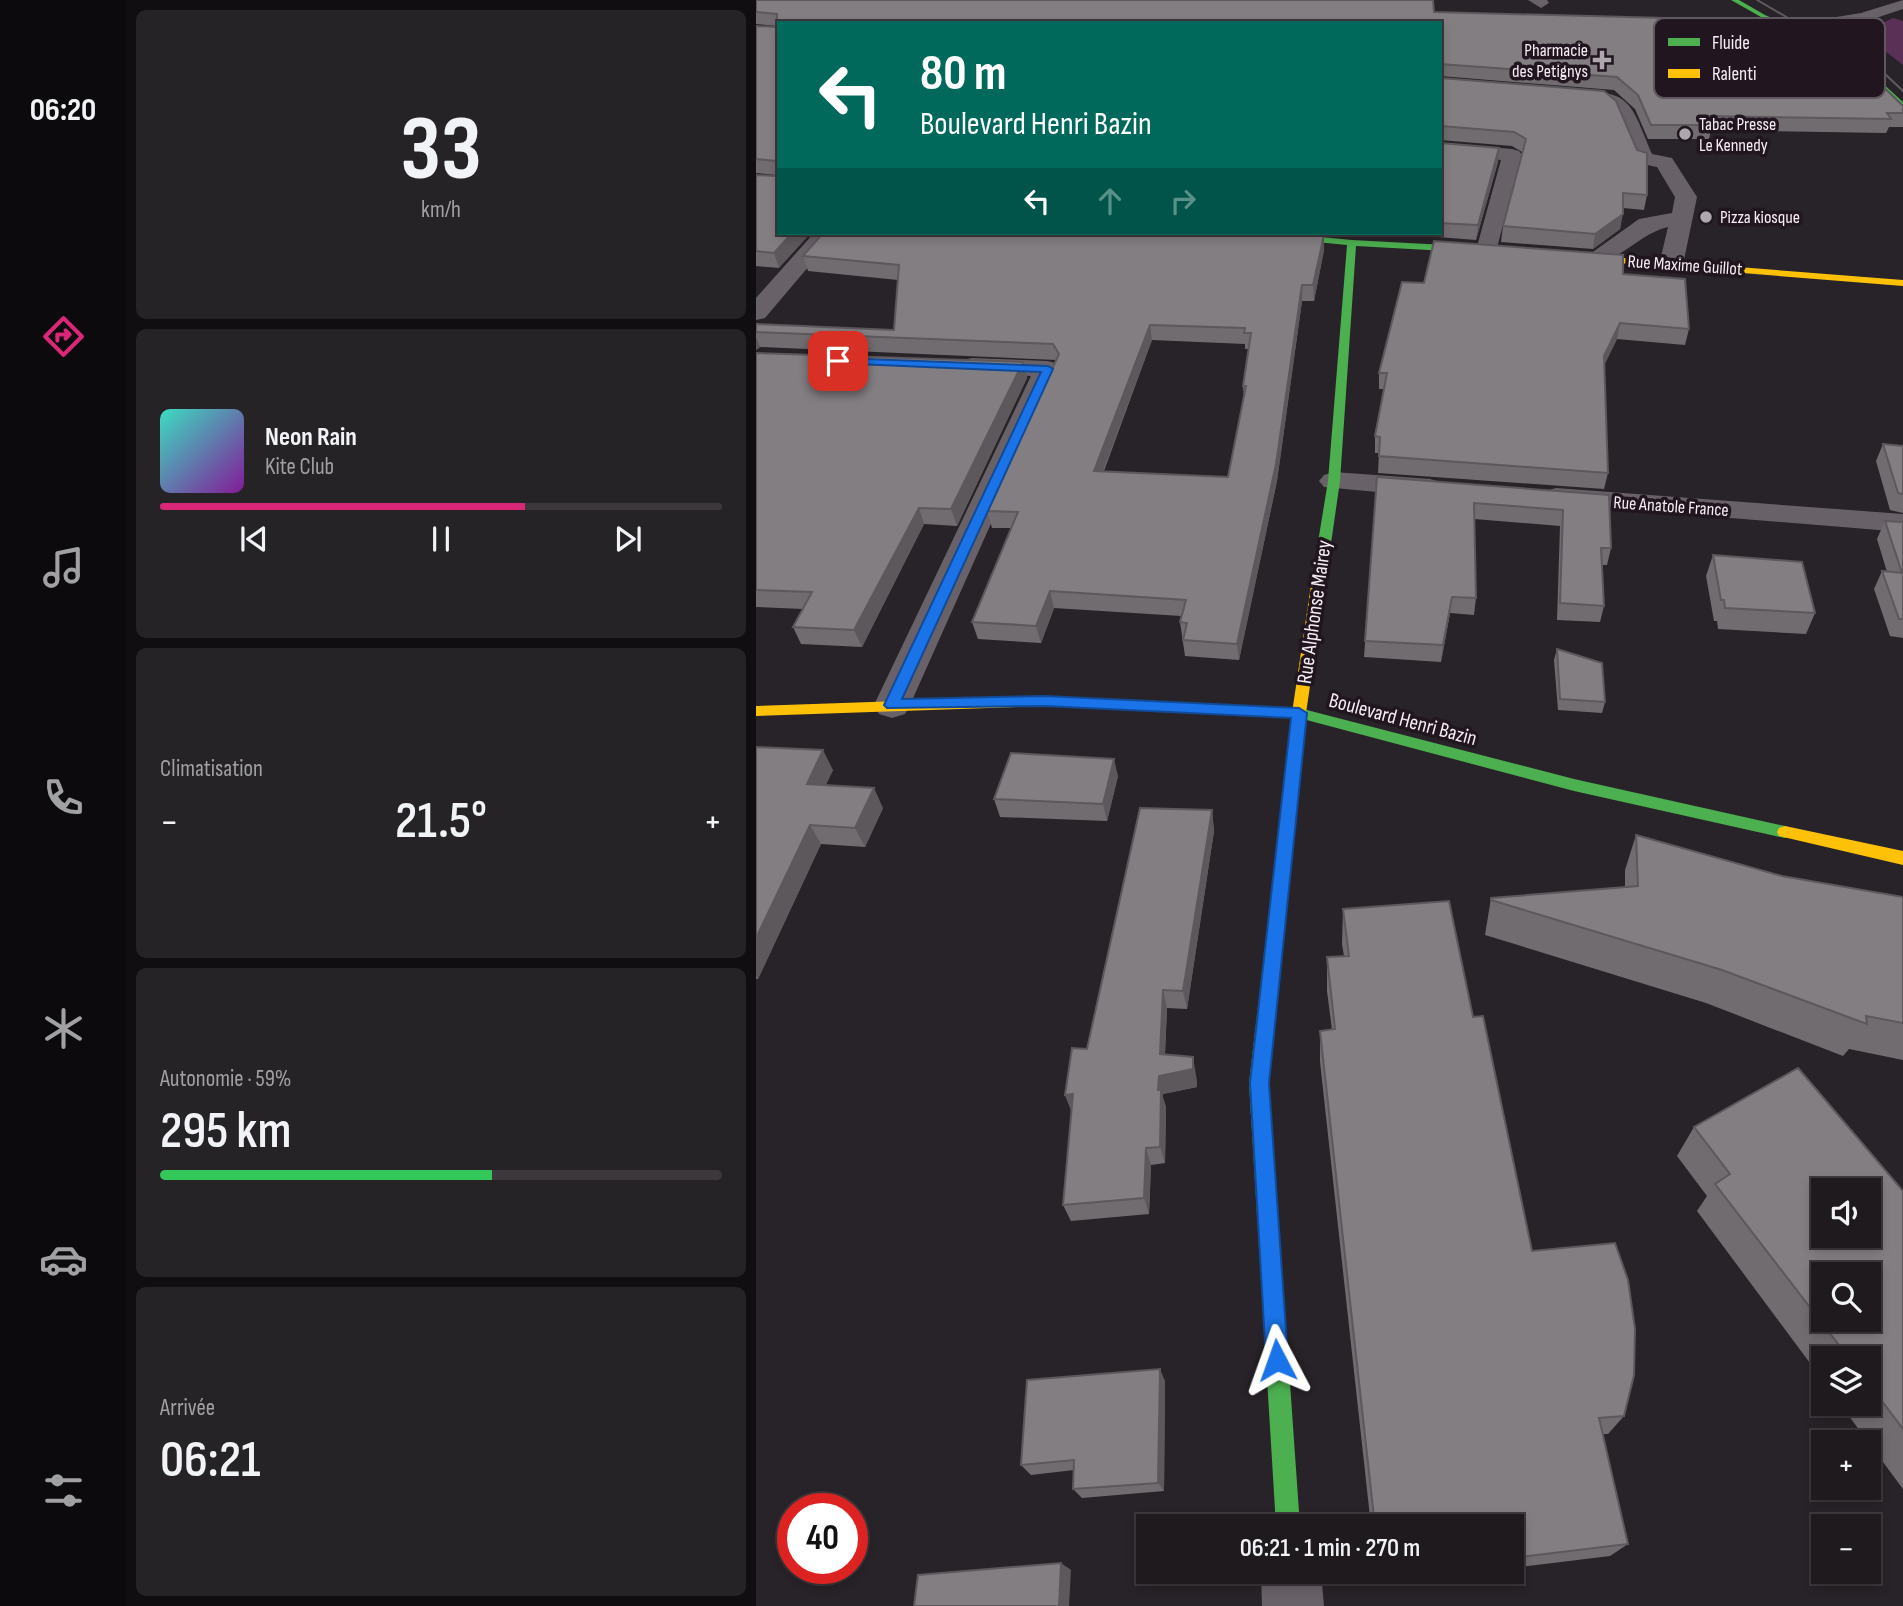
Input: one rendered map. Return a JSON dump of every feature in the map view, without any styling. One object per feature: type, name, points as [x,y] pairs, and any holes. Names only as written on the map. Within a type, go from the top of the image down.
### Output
[{"type":"street","points":[[1734,0],[1768,18]]},
{"type":"street","points":[[1844,18],[1864,17],[1903,4]]},
{"type":"street","points":[[1885,89],[1903,106]]},
{"type":"street","points":[[1544,92],[1608,97],[1624,110],[1644,159],[1665,162],[1686,197],[1671,265]]},
{"type":"street","points":[[1274,235],[1352,243],[1494,251],[1512,155],[1442,149]]},
{"type":"street","points":[[1594,258],[1647,224],[1681,218]]},
{"type":"street","points":[[756,313],[824,235]]},
{"type":"street","name":"Rue Alphonse Mairey","points":[[1287,1514],[1259,1083],[1299,713],[1334,481],[1352,243]]},
{"type":"street","name":"Rue Maxime Guillot","points":[[1554,255],[1903,283]]},
{"type":"street","points":[[892,705],[1048,369],[952,365]]},
{"type":"street","points":[[1334,481],[1457,490]]},
{"type":"street","name":"Rue Anatole France","points":[[1526,495],[1893,522]]},
{"type":"street","name":"Boulevard Henri Bazin","points":[[756,711],[1045,701],[1299,713],[1574,785],[1903,858]]},
{"type":"street","points":[[1292,1584],[1293,1606]]},
{"type":"shaded area","points":[[1893,18],[1903,21],[1903,65],[1885,51],[1885,22]]},
{"type":"building","points":[[756,0],[1433,0],[1434,12],[1665,18],[1654,18],[1654,98],[1885,98],[1885,89],[1903,106],[1903,113],[1887,113],[1891,119],[1707,116],[1712,125],[1651,125],[1638,95],[1617,77],[1442,64],[1442,21],[777,21],[777,14],[756,12]]},
{"type":"building","points":[[756,26],[777,27],[777,235],[790,235],[774,253],[756,251],[756,175],[776,176],[776,161],[756,159]]},
{"type":"building","points":[[1442,78],[1604,91],[1616,101],[1637,150],[1647,153],[1647,195],[1623,193],[1623,214],[1595,234],[1503,226],[1526,139],[1514,132],[1442,126]]},
{"type":"building","points":[[1442,143],[1499,148],[1478,225],[1442,223]]},
{"type":"building","points":[[821,235],[1324,235],[1313,285],[1302,285],[1276,464],[1237,644],[1183,640],[1187,623],[1180,622],[1186,600],[1050,591],[1036,626],[972,622],[1018,512],[987,511],[1059,354],[1053,344],[756,332],[756,324],[894,330],[899,265],[803,256]],"holes":[[[1150,325],[1245,328],[1244,333],[1251,333],[1243,386],[1246,386],[1228,477],[1094,471]]]},
{"type":"building","points":[[1434,241],[1623,255],[1623,274],[1685,279],[1689,329],[1620,323],[1604,356],[1608,473],[1379,456],[1380,437],[1375,436],[1387,373],[1379,373],[1402,282],[1424,283]]},
{"type":"building","points":[[756,353],[1023,362],[951,509],[919,508],[854,630],[793,627],[812,592],[756,590]]},
{"type":"building","points":[[1883,444],[1903,446],[1903,494],[1898,493]]},
{"type":"building","points":[[1377,477],[1609,495],[1611,548],[1601,548],[1604,606],[1560,603],[1563,510],[1474,503],[1476,598],[1452,597],[1443,645],[1365,641]]},
{"type":"building","points":[[1885,521],[1903,522],[1903,619],[1899,619],[1882,571],[1902,573]]},
{"type":"building","points":[[1713,555],[1802,562],[1815,613],[1725,608],[1724,600],[1721,600]]},
{"type":"building","points":[[1557,649],[1602,663],[1605,702],[1560,699]]},
{"type":"building","points":[[756,747],[823,750],[807,784],[874,788],[855,828],[810,825],[756,938]]},
{"type":"building","points":[[1011,753],[1114,759],[1103,804],[994,799]]},
{"type":"building","points":[[1140,808],[1212,810],[1183,991],[1163,990],[1160,1054],[1193,1057],[1193,1069],[1159,1076],[1160,1147],[1146,1148],[1144,1198],[1063,1205],[1073,1094],[1065,1095],[1072,1048],[1087,1049]]},
{"type":"building","points":[[1636,835],[1782,876],[1903,897],[1903,1023],[1866,1016],[1867,1024],[1722,970],[1491,900],[1638,886]]},
{"type":"building","points":[[1449,901],[1473,1017],[1483,1016],[1532,1251],[1615,1243],[1628,1280],[1635,1329],[1634,1375],[1624,1416],[1599,1418],[1628,1544],[1524,1557],[1524,1514],[1374,1514],[1320,1031],[1335,1029],[1327,957],[1349,956],[1343,909]]},
{"type":"building","points":[[1798,1068],[1903,1191],[1903,1429],[1881,1400],[1881,1346],[1840,1346],[1829,1332],[1881,1332],[1881,1262],[1811,1262],[1811,1309],[1715,1184],[1730,1174],[1694,1127]]},
{"type":"building","points":[[1160,1369],[1158,1483],[1073,1489],[1074,1460],[1021,1465],[1027,1380]]},
{"type":"building","points":[[1061,1563],[1059,1606],[914,1606],[918,1575]]},
{"type":"tram line","points":[[1757,0],[1788,18]]},
{"type":"tram line","points":[[1885,74],[1903,91]]},
{"type":"tram line","points":[[1885,89],[1903,106]]},
{"type":"traffic: fast","points":[[1734,0],[1768,18]]},
{"type":"traffic: fast","points":[[1885,89],[1903,106]]},
{"type":"traffic: fast","points":[[1274,235],[1352,243],[1483,250]]},
{"type":"traffic: fast","points":[[1318,585],[1334,481],[1352,243]]},
{"type":"traffic: fast","points":[[1137,705],[1299,713],[1574,785],[1785,832]]},
{"type":"traffic: fast","points":[[1274,947],[1259,1083],[1287,1514]]},
{"type":"traffic: slow","points":[[1571,257],[1903,283]]},
{"type":"traffic: slow","points":[[1274,947],[1299,713],[1318,585]]},
{"type":"traffic: slow","points":[[756,711],[1045,701],[1137,705]]},
{"type":"traffic: slow","points":[[1785,832],[1903,858]]},
{"type":"place","name":"Pharmacie des Petignys","points":[[1602,60]]},
{"type":"place","name":"Tabac Presse Le Kennedy","points":[[1685,134]]},
{"type":"place","name":"Pizza kiosque","points":[[1706,217]]},
{"type":"route","points":[[838,361],[1048,369],[892,705],[1045,701],[1299,713],[1259,1083],[1277,1360]]}]
